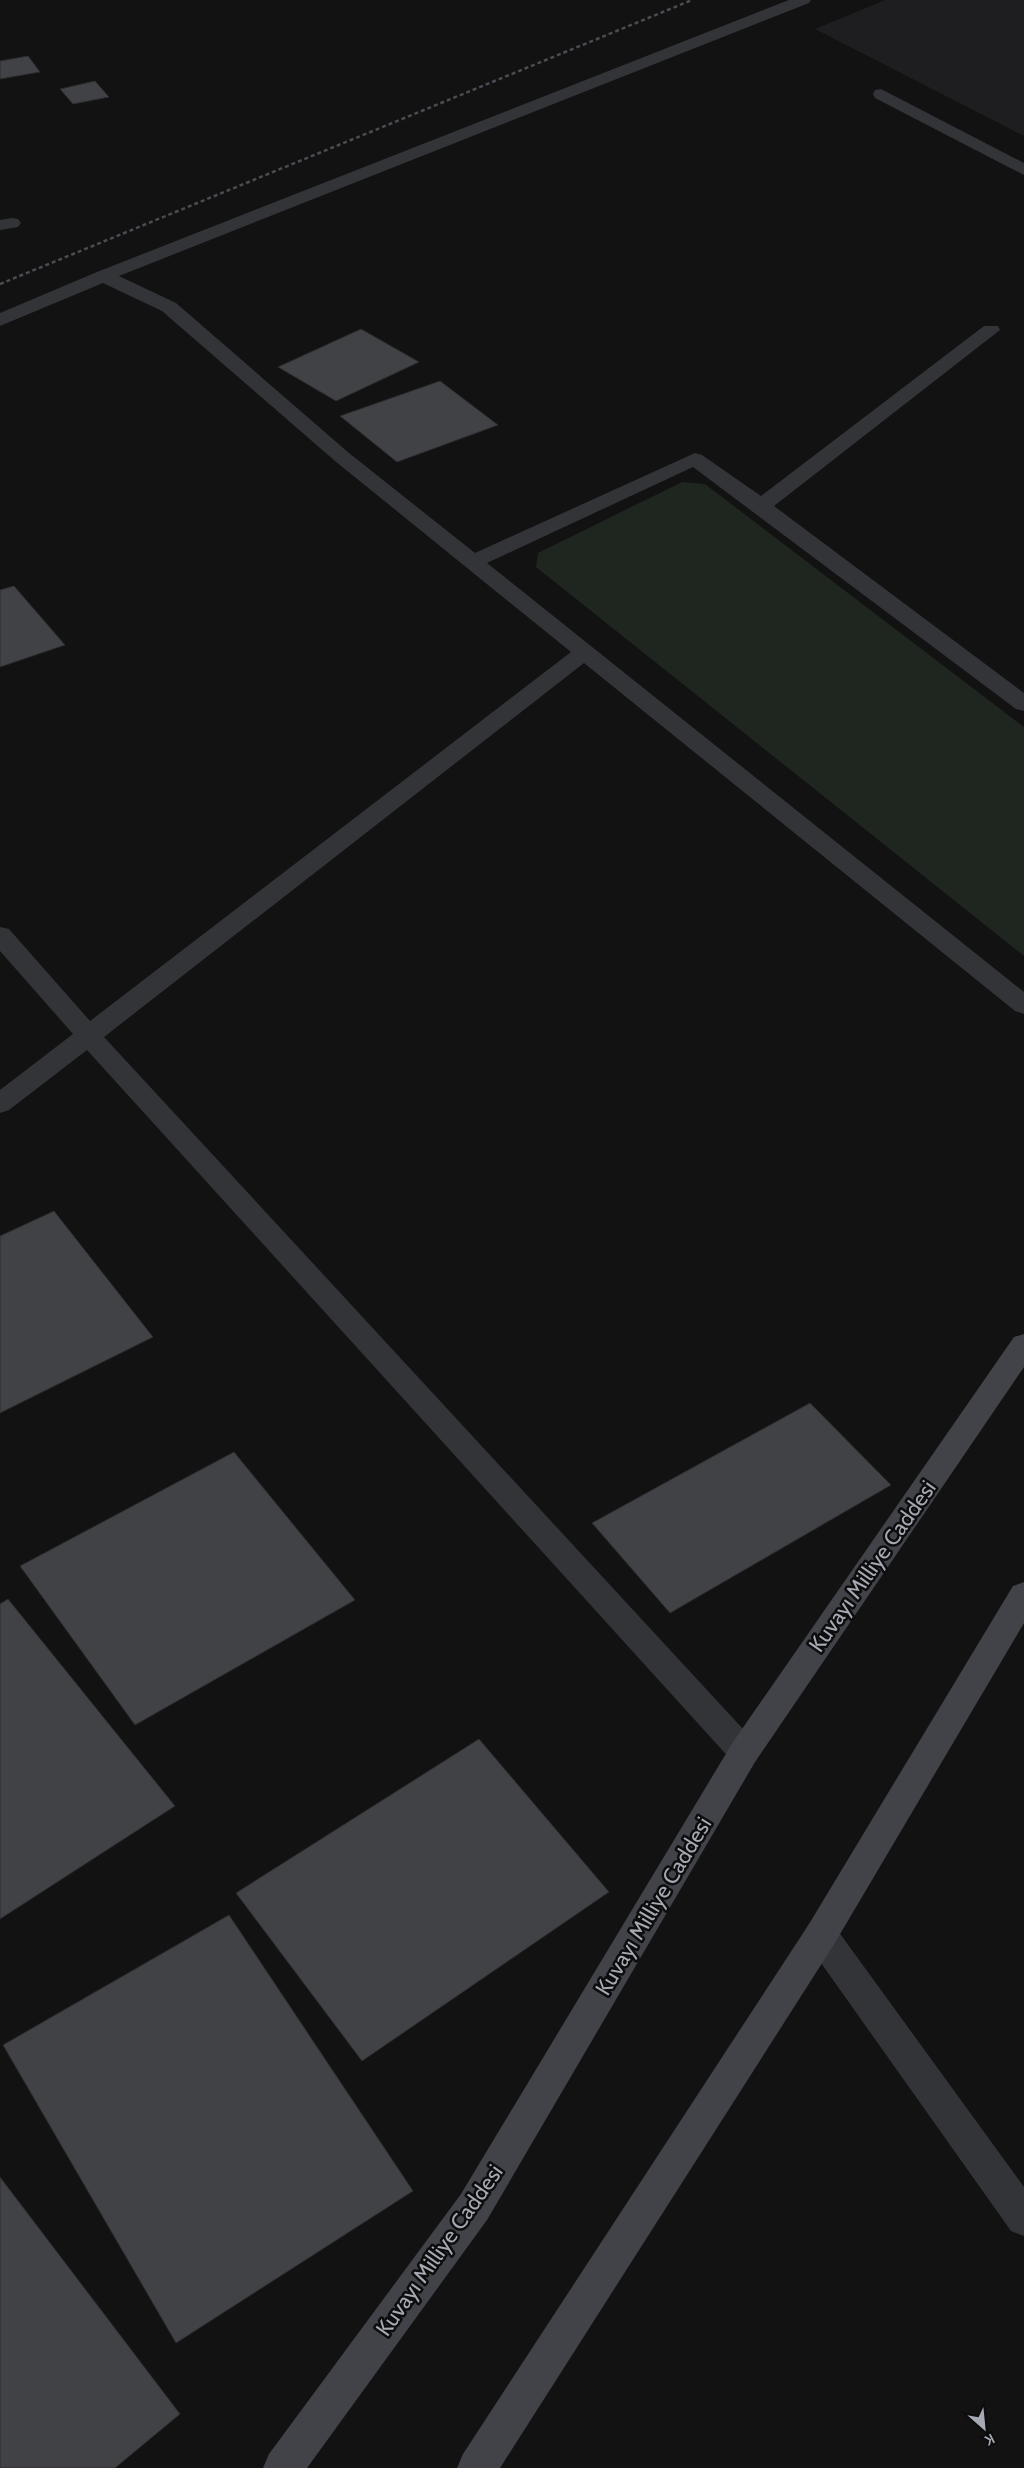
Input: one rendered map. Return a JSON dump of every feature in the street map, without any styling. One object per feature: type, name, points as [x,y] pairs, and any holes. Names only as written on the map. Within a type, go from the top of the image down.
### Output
[{"type":"main road","name":"Kuvayı Milliye Caddesi","points":[[283,2468],[474,2207],[744,1752],[1024,1346]]},
{"type":"main road","points":[[477,2468],[821,1935],[1024,1594]]},
{"type":"street","points":[[0,320],[103,276],[803,0]]},
{"type":"street","points":[[881,94],[1024,170]]},
{"type":"street","points":[[103,276],[169,306],[342,457],[1024,1005]]},
{"type":"street","points":[[761,506],[991,330]]},
{"type":"street","points":[[472,562],[695,459],[761,506],[1024,704]]},
{"type":"street","points":[[0,1104],[584,652]]},
{"type":"street","points":[[0,935],[88,1035],[744,1752]]},
{"type":"street","points":[[0,1080],[58,1058]]},
{"type":"street","points":[[821,1935],[1024,2218]]},
{"type":"shaded area","points":[[885,0],[1024,0],[1024,136],[815,29]]},
{"type":"shaded area","points":[[682,482],[705,484],[1024,727],[1024,956],[536,567],[538,553]]},
{"type":"building","points":[[28,56],[40,72],[0,79],[0,61]]},
{"type":"building","points":[[95,81],[109,97],[73,104],[60,89]]},
{"type":"building","points":[[361,329],[419,362],[336,401],[278,367]]},
{"type":"building","points":[[440,381],[498,425],[397,462],[340,416]]},
{"type":"building","points":[[14,586],[65,645],[0,667],[0,590]]},
{"type":"building","points":[[54,1211],[153,1337],[0,1413],[0,1236]]},
{"type":"building","points":[[810,1403],[891,1485],[670,1613],[592,1523]]},
{"type":"building","points":[[234,1452],[355,1600],[135,1725],[20,1566]]},
{"type":"building","points":[[8,1599],[175,1806],[0,1919],[0,1604]]},
{"type":"building","points":[[479,1739],[609,1892],[362,2061],[236,1893]]},
{"type":"building","points":[[229,1915],[413,2191],[176,2343],[3,2045]]},
{"type":"building","points":[[0,2177],[180,2414],[115,2468],[0,2468]]},
{"type":"railway","points":[[0,284],[692,0]]}]
